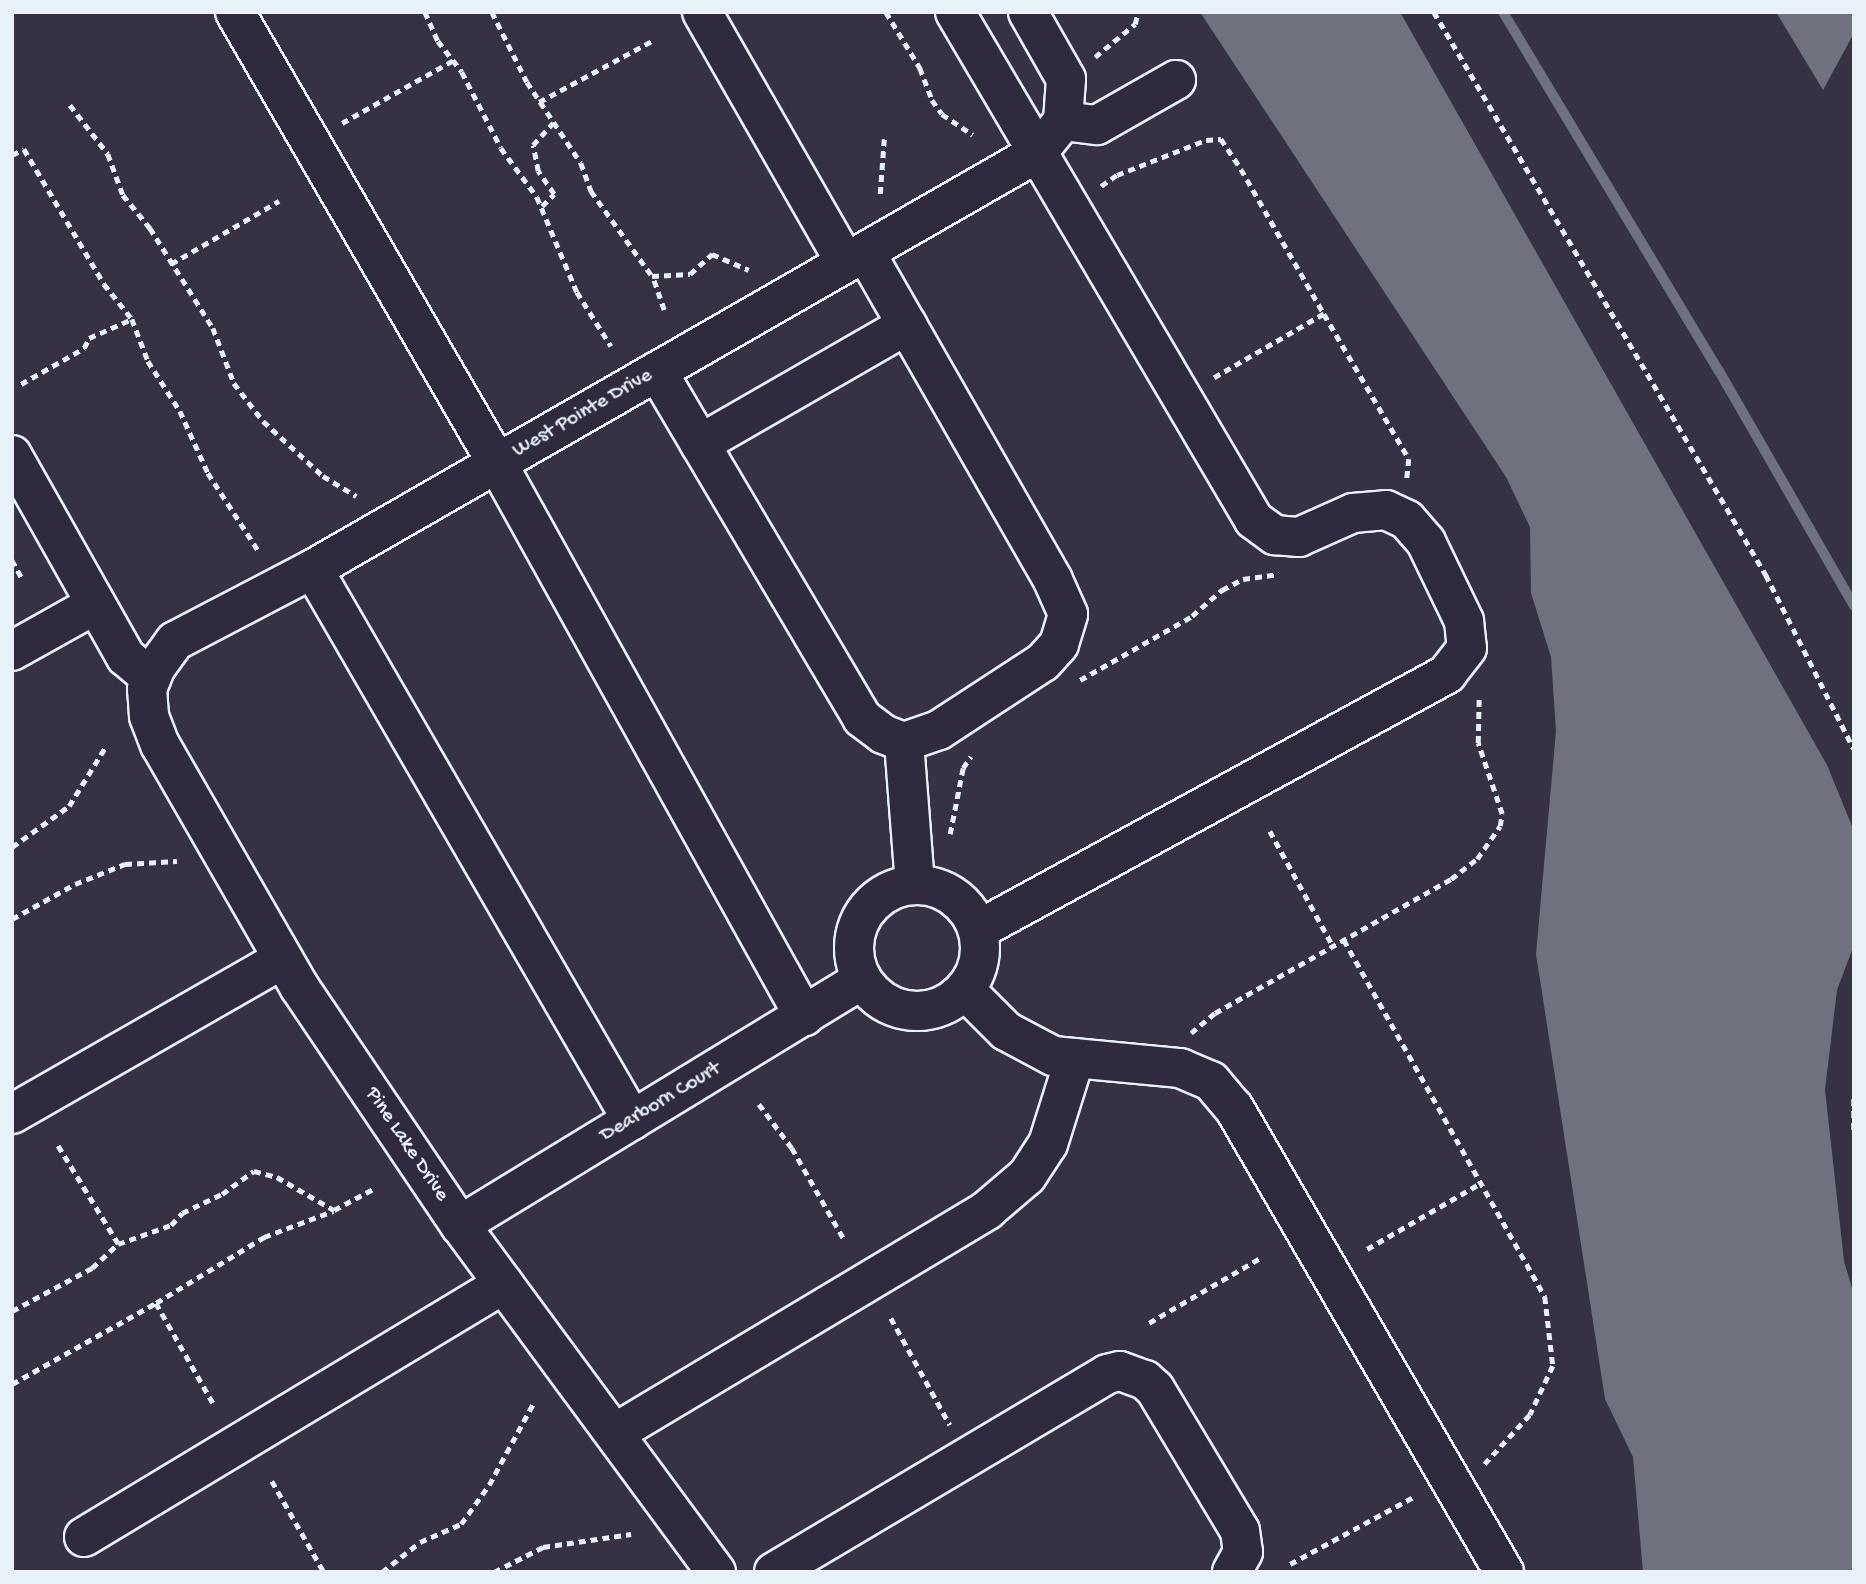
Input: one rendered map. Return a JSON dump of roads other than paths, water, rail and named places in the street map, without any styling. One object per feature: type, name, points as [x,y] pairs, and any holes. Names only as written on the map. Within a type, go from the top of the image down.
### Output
[{"type":"street","points":[[235,12],[497,463],[804,1016]]},
{"type":"street","points":[[657,371],[862,718],[883,734],[904,742],[939,730],[1043,662],[1059,643],[1068,614],[1053,580],[907,325],[856,257],[702,12]]},
{"type":"street","points":[[955,12],[1254,520],[1276,535],[1299,537],[1353,513],[1386,510],[1398,515],[1426,542],[1464,621],[1466,648],[1447,674],[978,930]]},
{"type":"street","points":[[1028,12],[1066,79],[1063,121],[1097,125],[1176,80]]},
{"type":"street","name":"West Pointe Drive","points":[[149,684],[175,641],[313,569],[1037,153],[1063,121]]},
{"type":"street","points":[[700,444],[907,325]]},
{"type":"street","points":[[12,455],[126,657],[149,684]]},
{"type":"street","points":[[313,569],[632,1120]]},
{"type":"street","points":[[12,651],[96,604]]},
{"type":"street","name":"Pine Lake Drive","points":[[149,684],[149,716],[160,745],[283,959],[460,1225],[716,1572]]},
{"type":"street","points":[[904,742],[915,884]]},
{"type":"street","points":[[915,884],[951,893],[964,905],[978,930],[981,957],[965,990],[932,1010],[912,1012],[892,1007],[862,981],[853,944],[866,909],[897,887],[915,884]]},
{"type":"street","points":[[12,1114],[283,959]]},
{"type":"street","name":"Dearborn Court","points":[[460,1225],[862,981]]},
{"type":"street","points":[[965,990],[1006,1031],[1053,1056],[1180,1068],[1211,1081],[1234,1108],[1504,1572]]},
{"type":"street","points":[[615,1433],[987,1210],[1027,1176],[1048,1144],[1075,1058]]},
{"type":"street","points":[[84,1537],[504,1284]]},
{"type":"street","points":[[774,1572],[1107,1374],[1120,1371],[1145,1380],[1155,1389],[1240,1531],[1243,1552],[1232,1572]]},
{"type":"water","points":[[1200,12],[1400,12],[1827,765],[1854,831],[1854,945],[1837,990],[1825,1090],[1844,1261],[1854,1295],[1854,1572],[1643,1572],[1633,1457],[1605,1399],[1536,954],[1556,731],[1551,657],[1531,593],[1530,527],[1506,477]]},
{"type":"water","points":[[1776,12],[1854,12],[1854,33],[1823,90]]},
{"type":"waterway","points":[[1503,12],[1719,371],[1854,606]]}]
